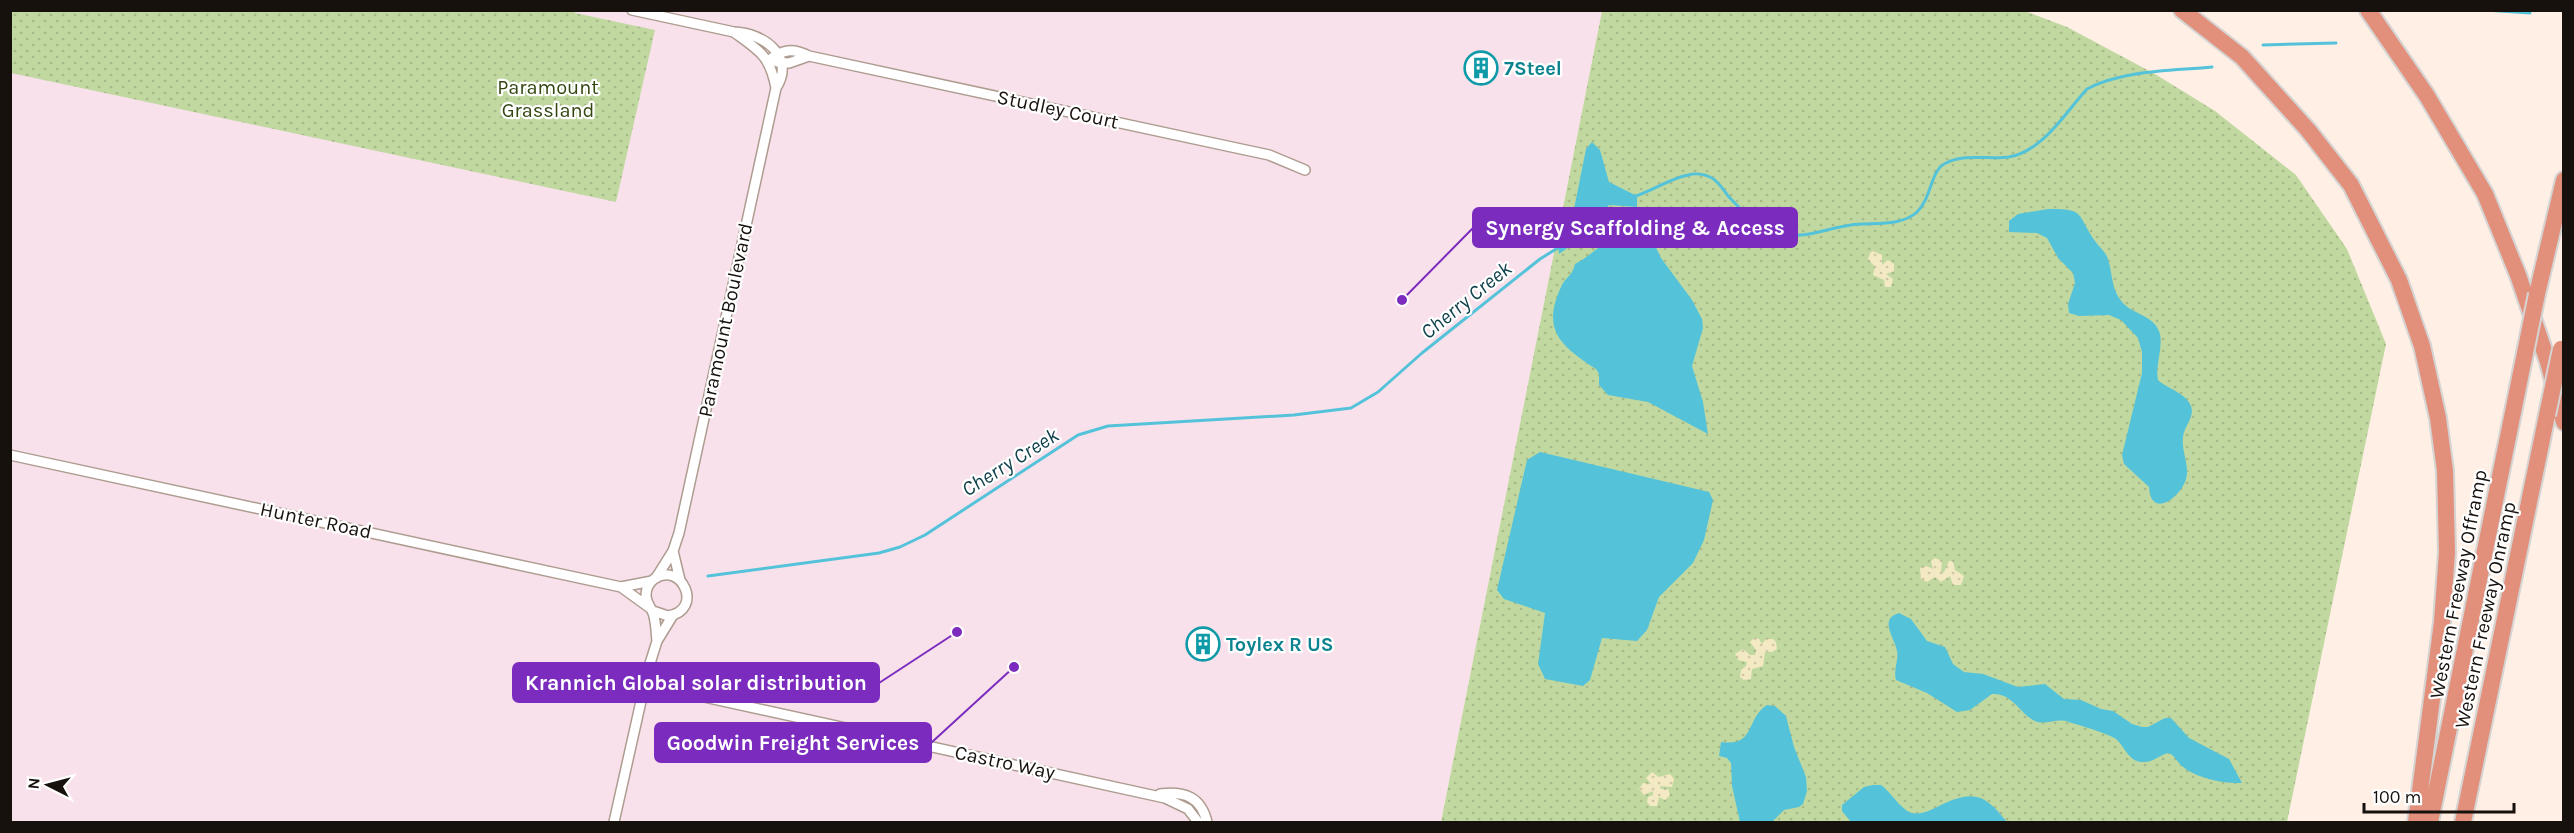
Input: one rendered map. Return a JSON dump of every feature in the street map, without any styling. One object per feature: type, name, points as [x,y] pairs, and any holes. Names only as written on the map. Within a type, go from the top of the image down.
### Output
[{"type":"highway","points":[[2182,10],[2242,57],[2308,130],[2351,185],[2399,279],[2422,346],[2438,418],[2445,471],[2448,552],[2442,622],[2416,822]]},
{"type":"highway","points":[[2368,10],[2427,96],[2485,194],[2518,275],[2548,362],[2564,422]]},
{"type":"highway","name":"Western Freeway Offramp","points":[[2430,822],[2537,294],[2564,180]]},
{"type":"highway","name":"Western Freeway Onramp","points":[[2463,822],[2562,343]]},
{"type":"street","points":[[632,10],[734,32],[749,33],[758,37],[779,58]]},
{"type":"street","points":[[734,32],[755,46],[768,61]]},
{"type":"street","name":"Studley Court","points":[[768,61],[779,58],[796,61],[809,56],[1269,155],[1305,170]]},
{"type":"street","name":"Paramount Boulevard","points":[[654,579],[673,550],[684,509],[776,88],[782,78],[779,58]]},
{"type":"street","name":"Paramount Boulevard","points":[[768,61],[776,88]]},
{"type":"street","name":"Hunter Road","points":[[10,455],[621,587],[651,609]]},
{"type":"street","name":"Paramount Boulevard","points":[[673,550],[680,580]]},
{"type":"street","points":[[614,822],[657,641],[673,615],[684,607],[687,600],[685,586],[680,580],[669,575],[654,579],[646,594],[657,641]]},
{"type":"street","name":"Hunter Road","points":[[621,587],[654,579]]},
{"type":"street","points":[[651,609],[662,616],[673,615]]},
{"type":"street","name":"Castro Way","points":[[645,684],[1155,795],[1188,809],[1198,822]]},
{"type":"street","name":"Castro Way","points":[[1155,795],[1178,794],[1198,802],[1204,810],[1207,822]]},
{"type":"shaded area","points":[[10,11],[1602,11],[1441,822],[11,822]]},
{"type":"green space","name":"Paramount Grassland","points":[[574,10],[575,13],[655,30],[616,202],[11,73],[11,11]]},
{"type":"green space","points":[[1602,11],[2025,11],[2067,27],[2155,74],[2215,111],[2296,175],[2347,249],[2386,344],[2287,822],[1441,822]]},
{"type":"sand","points":[[1873,251],[1882,255],[1882,265],[1888,260],[1894,264],[1894,271],[1886,274],[1893,279],[1891,287],[1885,287],[1884,280],[1873,275],[1875,267],[1868,259]]},
{"type":"sand","points":[[1935,558],[1942,561],[1941,573],[1944,572],[1949,561],[1953,561],[1955,570],[1964,576],[1961,585],[1953,585],[1950,576],[1941,582],[1935,577],[1927,582],[1921,579],[1920,568],[1926,566],[1933,569],[1931,561]]},
{"type":"sand","points":[[1754,638],[1759,639],[1762,644],[1766,639],[1773,639],[1777,649],[1765,652],[1763,666],[1752,669],[1751,679],[1744,680],[1740,677],[1741,670],[1747,662],[1738,660],[1735,654],[1743,649],[1750,655],[1755,655],[1756,650],[1750,642]]},
{"type":"sand","points":[[1652,772],[1659,777],[1670,774],[1674,779],[1672,787],[1660,786],[1661,789],[1668,789],[1670,795],[1665,800],[1659,797],[1657,806],[1650,806],[1647,802],[1648,797],[1653,795],[1653,791],[1644,795],[1639,789],[1643,783],[1651,784],[1646,778]]},
{"type":"water","points":[[1592,142],[1600,150],[1609,182],[1637,196],[1637,207],[1609,205],[1587,234],[1559,254],[1558,241],[1573,214],[1586,149]]},
{"type":"water","points":[[2048,209],[2069,210],[2079,214],[2107,256],[2118,297],[2127,306],[2154,323],[2160,334],[2158,380],[2181,394],[2191,406],[2192,414],[2183,437],[2186,479],[2173,498],[2166,502],[2160,504],[2155,502],[2151,497],[2149,487],[2124,464],[2122,455],[2142,373],[2142,352],[2138,338],[2121,320],[2109,315],[2079,316],[2069,313],[2068,304],[2075,283],[2073,273],[2058,258],[2047,238],[2037,233],[2009,232],[2009,221],[2018,214]]},
{"type":"water","points":[[1630,230],[1651,237],[1661,258],[1692,300],[1702,319],[1703,328],[1692,366],[1703,402],[1708,434],[1648,402],[1608,395],[1599,385],[1599,374],[1596,369],[1564,344],[1554,326],[1555,302],[1575,264],[1615,236]]},
{"type":"water","points":[[1540,452],[1709,492],[1713,500],[1704,540],[1693,563],[1659,597],[1647,630],[1637,641],[1602,638],[1590,680],[1583,686],[1545,679],[1538,664],[1545,613],[1504,599],[1497,590],[1527,460]]},
{"type":"water","points":[[1899,613],[1911,619],[1927,641],[1945,647],[1953,664],[1964,672],[1983,674],[2018,687],[2045,684],[2064,699],[2081,700],[2101,709],[2113,711],[2132,724],[2142,727],[2171,718],[2189,738],[2229,759],[2242,783],[2219,781],[2194,774],[2168,753],[2149,761],[2134,760],[2112,737],[2064,721],[2037,722],[2010,699],[1999,694],[1992,694],[1970,710],[1957,712],[1927,693],[1896,680],[1897,651],[1889,624],[1893,616]]},
{"type":"water","points":[[1767,705],[1775,706],[1786,716],[1794,747],[1806,777],[1807,791],[1803,804],[1784,810],[1772,822],[1740,822],[1732,786],[1731,763],[1727,758],[1719,756],[1721,742],[1740,740],[1745,736],[1755,717]]},
{"type":"water","points":[[1881,785],[1912,813],[1926,812],[1961,797],[1970,796],[1985,800],[2007,822],[1851,822],[1842,811],[1842,805],[1864,787]]},
{"type":"waterway","name":"Cherry Creek","points":[[2485,10],[2530,13]]},
{"type":"waterway","name":"Cherry Creek","points":[[2263,45],[2336,43]]},
{"type":"waterway","name":"Cherry Creek","points":[[1633,197],[1681,177],[1699,174],[1716,181],[1734,203],[1752,219],[1780,233],[1798,235],[1851,225],[1895,222],[1917,212],[1926,199],[1937,172],[1946,163],[1961,158],[2001,158],[2021,153],[2043,139],[2087,89],[2116,78],[2132,75],[2212,67]]},
{"type":"waterway","name":"Cherry Creek","points":[[708,576],[879,553],[900,547],[925,535],[1078,435],[1108,426],[1294,415],[1351,408],[1378,392],[1422,353],[1540,259],[1561,246]]},
{"type":"place","name":"7Steel","points":[[1481,68]]},
{"type":"place","name":"Synergy Scaffolding & Access","points":[[1402,300]]},
{"type":"place","name":"Krannich Global solar distribution","points":[[957,632]]},
{"type":"place","name":"Toylex R US","points":[[1203,644]]},
{"type":"place","name":"Goodwin Freight Services","points":[[1014,667]]}]
